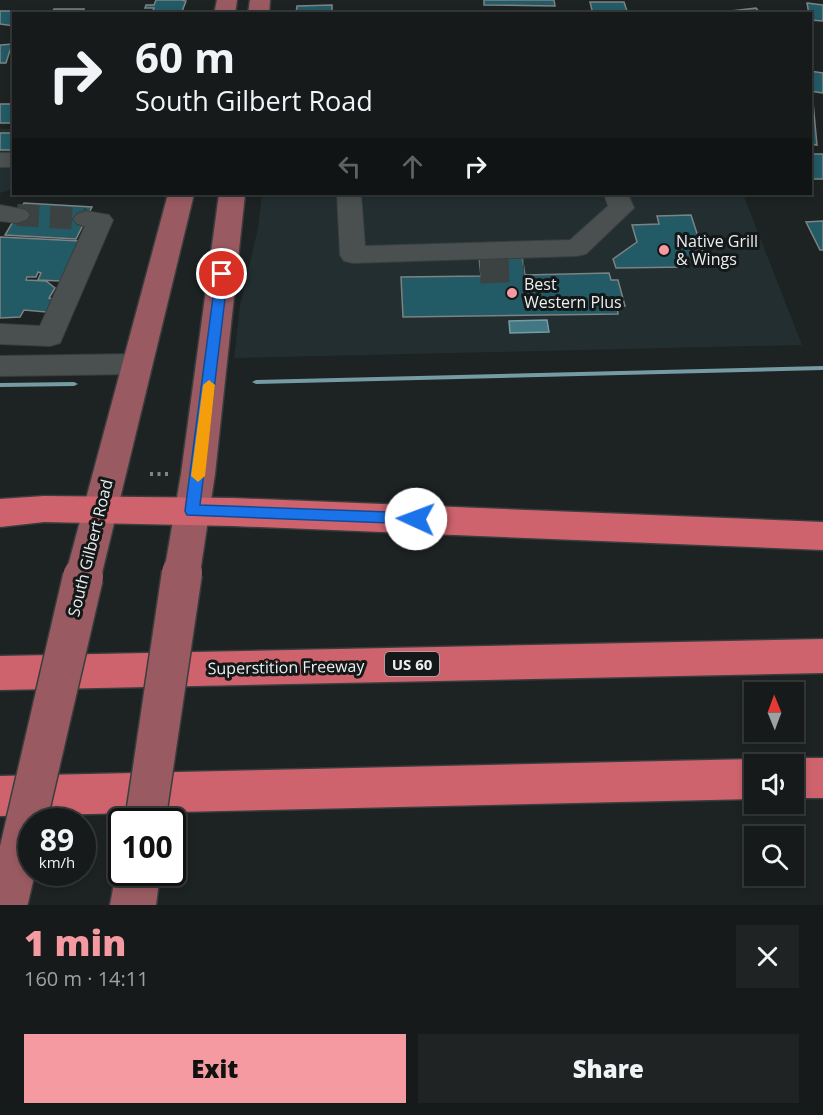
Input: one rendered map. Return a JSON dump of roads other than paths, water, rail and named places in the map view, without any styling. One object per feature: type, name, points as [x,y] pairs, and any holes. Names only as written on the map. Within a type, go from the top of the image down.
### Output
[{"type":"highway","points":[[0,513],[44,509],[192,511],[823,536]]},
{"type":"highway","name":"Superstition Freeway","points":[[0,673],[823,656]]},
{"type":"highway","points":[[804,778],[823,778]]},
{"type":"highway","points":[[0,796],[744,779]]},
{"type":"main road","name":"South Gilbert Road","points":[[7,905],[82,577],[181,195]]},
{"type":"main road","points":[[147,808],[192,511],[232,195]]},
{"type":"main road","points":[[133,905],[136,886]]},
{"type":"lane","points":[[349,195],[353,255],[577,248],[621,208],[616,195]]},
{"type":"lane","points":[[0,334],[50,336],[100,220],[86,219]]},
{"type":"lane","points":[[524,267],[552,265],[558,250]]},
{"type":"lane","points":[[434,253],[445,267],[480,269]]},
{"type":"lane","points":[[0,366],[137,364]]},
{"type":"water","points":[[547,320],[549,332],[510,333],[509,321]]},
{"type":"waterway","points":[[256,382],[823,368]]},
{"type":"waterway","points":[[0,385],[74,384]]},
{"type":"tunnel","points":[[17,215],[86,219]]},
{"type":"tunnel","points":[[480,269],[524,267]]},
{"type":"place","name":"Native Grill & Wings","points":[[664,250]]},
{"type":"place","name":"Best Western Plus","points":[[512,293]]}]
